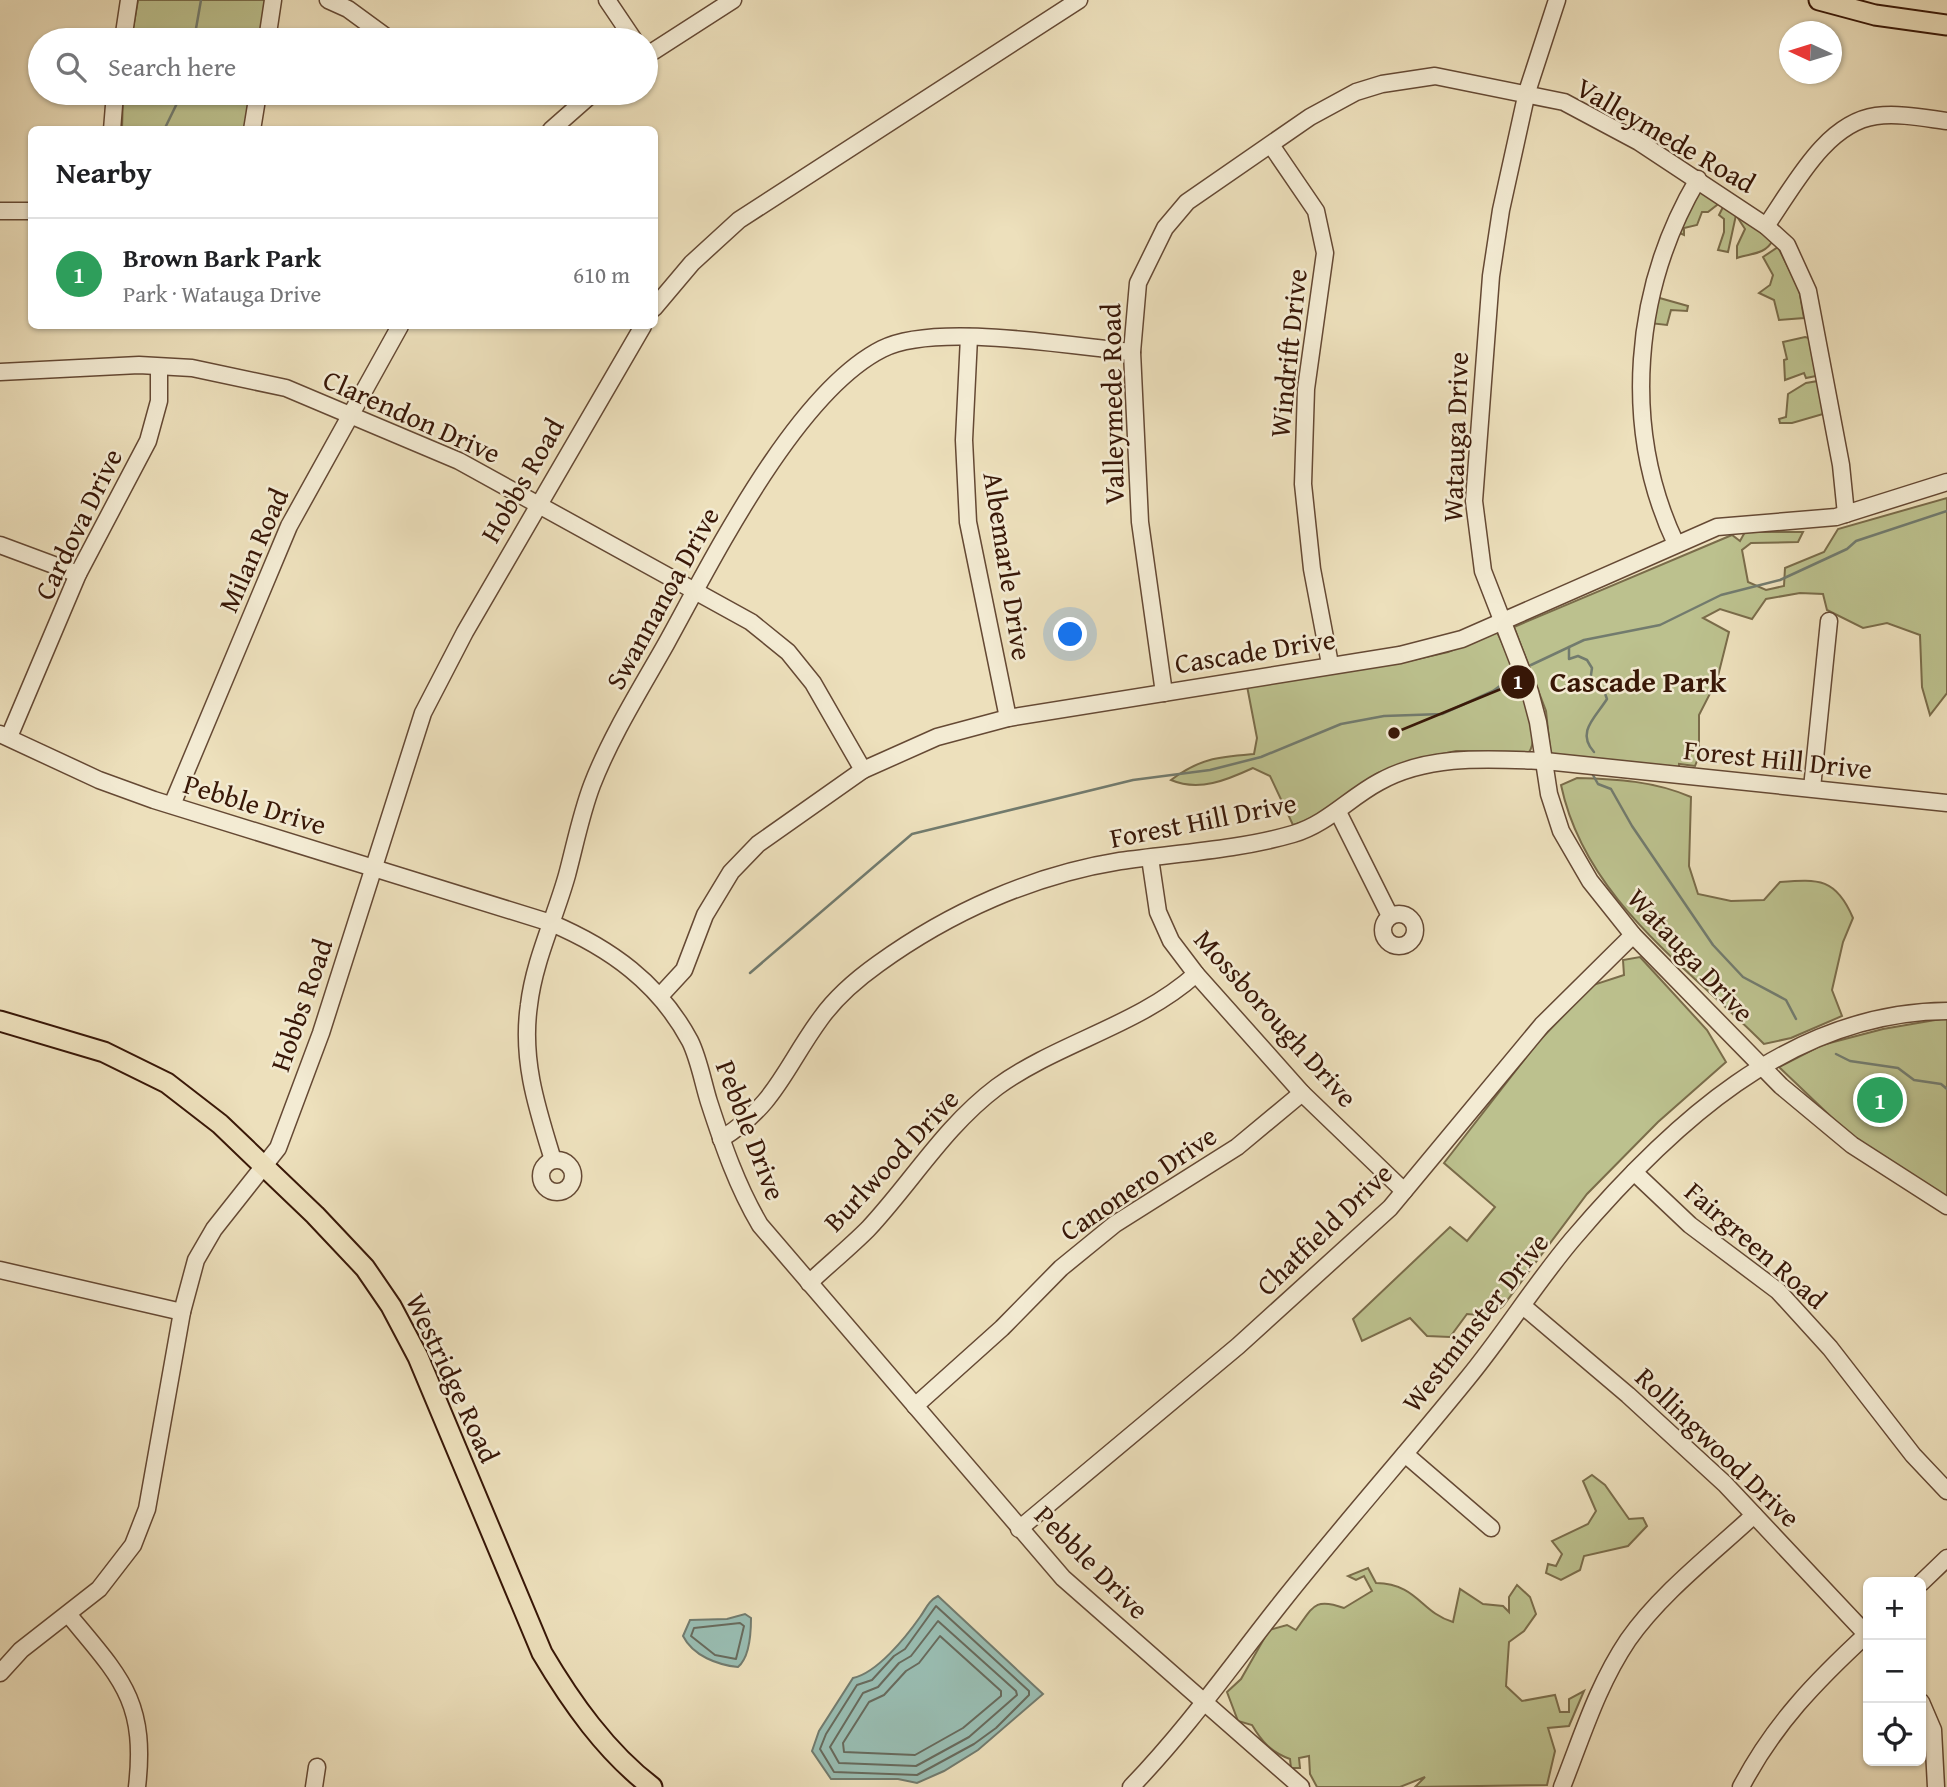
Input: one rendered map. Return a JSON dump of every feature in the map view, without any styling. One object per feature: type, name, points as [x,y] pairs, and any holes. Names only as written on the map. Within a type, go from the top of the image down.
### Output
[{"type":"main road","points":[[1819,0],[1875,15],[1947,25]]},
{"type":"main road","name":"Westridge Road","points":[[0,1021],[85,1045],[134,1064],[202,1109],[338,1238],[375,1281],[391,1306],[428,1380],[542,1653],[576,1707],[642,1784]]},
{"type":"street","points":[[125,28],[129,0]]},
{"type":"street","points":[[269,28],[273,0]]},
{"type":"street","points":[[328,0],[348,9],[374,28]]},
{"type":"street","points":[[607,0],[626,28]]},
{"type":"street","points":[[658,48],[733,0]]},
{"type":"street","points":[[658,303],[692,263],[739,220],[1079,0]]},
{"type":"street","name":"Watauga Drive","points":[[1557,0],[1527,92],[1501,210],[1491,276],[1474,502],[1483,571],[1530,692],[1545,761],[1549,794],[1561,831],[1590,881],[1633,935],[1760,1066],[1852,1145],[1947,1206]]},
{"type":"street","name":"Valleymede Road","points":[[1164,693],[1140,522],[1132,352],[1138,283],[1165,228],[1187,202],[1310,117],[1356,92],[1411,77],[1435,76],[1527,92],[1563,102],[1600,120],[1698,179],[1766,226],[1787,245],[1808,291],[1840,465],[1846,514]]},
{"type":"street","points":[[112,126],[114,105]]},
{"type":"street","points":[[253,126],[256,105]]},
{"type":"street","points":[[556,126],[579,105]]},
{"type":"street","points":[[1766,226],[1828,142],[1847,128],[1874,116],[1947,121]]},
{"type":"street","name":"Windrift Drive","points":[[1271,145],[1315,211],[1325,253],[1306,389],[1303,484],[1312,569],[1330,664]]},
{"type":"street","points":[[1676,544],[1660,512],[1643,437],[1643,363],[1649,302],[1655,274],[1664,246],[1698,179]]},
{"type":"street","points":[[0,211],[28,211]]},
{"type":"street","name":"Milan Road","points":[[172,805],[289,526],[398,329]]},
{"type":"street","name":"Hobbs Road","points":[[0,1673],[20,1650],[99,1589],[122,1562],[140,1529],[147,1509],[182,1312],[196,1260],[205,1241],[278,1148],[321,1033],[423,713],[442,673],[537,505],[641,329]]},
{"type":"street","name":"Swannanoa Drive","points":[[552,1160],[533,1096],[526,1039],[529,1002],[591,787],[607,751],[748,500],[832,384],[860,361],[885,347],[934,336],[1132,352]]},
{"type":"street","name":"Albemarle Drive","points":[[969,337],[964,440],[968,522],[1007,718]]},
{"type":"street","name":"Clarendon Drive","points":[[0,372],[139,365],[192,368],[286,388],[459,461],[751,622],[788,652],[830,710],[863,770]]},
{"type":"street","name":"Cardova Drive","points":[[4,736],[78,574],[148,442],[159,401],[159,368]]},
{"type":"street","name":"Cascade Drive","points":[[660,996],[684,970],[705,915],[731,872],[758,844],[863,770],[937,737],[1007,718],[1330,664],[1400,655],[1462,639],[1717,527],[1815,520],[1846,514],[1947,482]]},
{"type":"street","points":[[0,545],[78,574]]},
{"type":"street","points":[[1812,788],[1829,621]]},
{"type":"street","name":"Pebble Drive","points":[[4,736],[99,780],[172,805],[551,923],[597,944],[624,961],[660,996],[691,1043],[721,1139],[745,1199],[760,1225],[1063,1578],[1301,1787]]},
{"type":"street","name":"Forest Hill Drive","points":[[721,1139],[763,1107],[822,1017],[847,990],[904,946],[948,919],[1010,891],[1066,873],[1294,834],[1338,812],[1380,781],[1420,767],[1486,758],[1545,761],[1947,803]]},
{"type":"street","points":[[1338,812],[1390,916]]},
{"type":"street","name":"Mossborough Drive","points":[[1150,858],[1158,912],[1171,941],[1196,974],[1303,1093],[1404,1191]]},
{"type":"street","name":"Chatfield Drive","points":[[1019,1529],[1238,1346],[1390,1208],[1542,1025],[1633,935]]},
{"type":"street","name":"Burlwood Drive","points":[[809,1283],[868,1228],[947,1131],[998,1087],[1147,1009],[1196,974]]},
{"type":"street","name":"Westminster Drive","points":[[1130,1787],[1175,1741],[1205,1704],[1284,1599],[1405,1454],[1572,1241],[1634,1172],[1703,1106],[1760,1066],[1828,1034],[1880,1019],[1947,1011]]},
{"type":"street","name":"Canonero Drive","points":[[915,1406],[1002,1328],[1061,1268],[1115,1224],[1237,1147],[1303,1093]]},
{"type":"street","name":"Fairgreen Road","points":[[1634,1172],[1690,1225],[1777,1291],[1830,1348],[1913,1455],[1947,1491]]},
{"type":"street","points":[[0,1270],[182,1312]]},
{"type":"street","name":"Rollingwood Drive","points":[[1523,1306],[1628,1395],[1725,1484],[1863,1629]]},
{"type":"street","points":[[1405,1454],[1491,1528]]},
{"type":"street","points":[[1562,1787],[1591,1706],[1629,1640],[1653,1610],[1754,1516]]},
{"type":"street","points":[[1926,1578],[1947,1558]]},
{"type":"street","points":[[68,1614],[124,1683],[134,1706],[141,1741],[137,1787]]},
{"type":"street","points":[[1741,1787],[1780,1721],[1826,1671],[1863,1638]]},
{"type":"street","points":[[1921,1703],[1933,1730],[1936,1787]]},
{"type":"street","points":[[314,1787],[317,1767]]},
{"type":"green space","points":[[138,0],[266,0],[261,28],[133,28]]},
{"type":"green space","points":[[123,105],[249,105],[246,126],[122,126]]},
{"type":"green space","points":[[1700,192],[1717,200],[1717,205],[1708,212],[1702,212],[1697,225],[1684,228],[1684,235],[1675,231]]},
{"type":"green space","points":[[1724,205],[1773,240],[1770,245],[1762,251],[1737,258],[1737,246],[1745,229],[1736,215],[1728,252],[1718,250],[1724,232],[1724,219],[1719,215]]},
{"type":"green space","points":[[1778,247],[1799,289],[1804,318],[1779,320],[1774,300],[1759,293],[1770,285],[1773,275],[1763,257]]},
{"type":"green space","points":[[1656,297],[1688,306],[1687,311],[1671,310],[1667,325],[1649,323]]},
{"type":"green space","points":[[1809,338],[1816,376],[1806,378],[1804,373],[1785,380],[1784,360],[1787,359],[1783,342]]},
{"type":"green space","points":[[1818,381],[1823,414],[1792,423],[1780,423],[1779,419],[1786,417],[1788,394],[1806,383]]},
{"type":"green space","points":[[1947,498],[1947,693],[1930,715],[1922,687],[1920,635],[1887,623],[1863,628],[1827,610],[1823,594],[1800,593],[1766,599],[1752,619],[1720,609],[1703,618],[1729,632],[1717,680],[1699,715],[1699,756],[1695,766],[1679,764],[1679,768],[1551,759],[1546,711],[1514,627],[1732,535],[1740,541],[1745,532],[1803,532],[1798,542],[1751,543],[1742,550],[1748,582],[1766,590],[1784,586],[1785,568],[1824,552],[1838,529]]},
{"type":"green space","points":[[1497,632],[1529,711],[1533,742],[1529,752],[1456,751],[1410,761],[1378,773],[1312,819],[1293,825],[1270,776],[1253,768],[1202,785],[1171,780],[1191,767],[1210,760],[1254,754],[1257,738],[1247,686],[1404,662],[1448,652]]},
{"type":"green space","points":[[1577,778],[1649,784],[1691,797],[1689,866],[1698,894],[1731,901],[1764,900],[1780,882],[1816,882],[1833,888],[1847,905],[1853,918],[1843,942],[1832,990],[1842,1016],[1791,1038],[1764,1044],[1672,958],[1615,896],[1592,863],[1573,826],[1561,785]]},
{"type":"green space","points":[[1640,957],[1707,1030],[1726,1062],[1658,1122],[1587,1194],[1503,1306],[1490,1316],[1467,1314],[1450,1337],[1427,1336],[1410,1318],[1362,1341],[1353,1319],[1450,1227],[1467,1241],[1495,1207],[1444,1163],[1538,1042],[1593,985],[1624,975],[1623,960]]},
{"type":"green space","points":[[1947,1018],[1947,1199],[1847,1132],[1779,1067],[1822,1045],[1883,1029]]},
{"type":"green space","points":[[1592,1475],[1605,1485],[1629,1519],[1643,1518],[1647,1526],[1628,1546],[1584,1556],[1580,1570],[1561,1580],[1546,1573],[1548,1564],[1556,1566],[1562,1554],[1552,1541],[1588,1524],[1596,1511],[1583,1481]]},
{"type":"green space","points":[[1368,1568],[1376,1583],[1401,1588],[1433,1612],[1453,1622],[1460,1589],[1483,1604],[1503,1606],[1509,1612],[1509,1597],[1517,1585],[1530,1597],[1536,1614],[1524,1631],[1509,1642],[1506,1686],[1522,1701],[1555,1695],[1560,1712],[1569,1712],[1569,1699],[1584,1691],[1569,1726],[1548,1728],[1555,1751],[1547,1785],[1415,1787],[1425,1777],[1400,1787],[1317,1787],[1310,1774],[1309,1756],[1299,1758],[1300,1768],[1291,1768],[1290,1759],[1268,1746],[1252,1725],[1238,1721],[1227,1692],[1241,1679],[1269,1630],[1287,1625],[1296,1630],[1315,1606],[1326,1604],[1344,1608],[1372,1591],[1364,1576],[1356,1580],[1348,1576]]},
{"type":"water","points":[[938,1596],[1043,1694],[978,1750],[944,1771],[917,1783],[898,1779],[831,1779],[812,1751],[819,1731],[853,1678],[881,1662],[907,1634],[929,1603]]},
{"type":"water","points":[[745,1614],[751,1618],[750,1637],[745,1657],[738,1667],[707,1658],[693,1649],[683,1636],[690,1620],[727,1619]]},
{"type":"waterway","points":[[196,28],[201,0]]},
{"type":"waterway","points":[[166,126],[176,105]]},
{"type":"waterway","points":[[1531,665],[1584,640],[1660,625],[1721,595],[1780,580],[1847,549],[1856,541],[1947,511]]},
{"type":"waterway","points":[[1569,647],[1569,659],[1578,656],[1587,660],[1592,668],[1590,682],[1603,688],[1607,699],[1587,731],[1589,745],[1594,752]]},
{"type":"waterway","points":[[750,973],[912,834],[1133,780],[1210,770],[1261,757],[1341,724],[1384,716],[1442,714],[1493,691],[1515,675]]},
{"type":"waterway","points":[[1593,775],[1598,784],[1611,789],[1632,826],[1713,945],[1743,977],[1786,1000],[1796,1019]]},
{"type":"waterway","points":[[1836,1054],[1850,1061],[1898,1068],[1914,1080],[1941,1084],[1947,1089]]},
{"type":"place","name":"Cascade Park","points":[[1394,733]]},
{"type":"place","name":"Brown Bark Park","points":[[1880,1100]]}]
